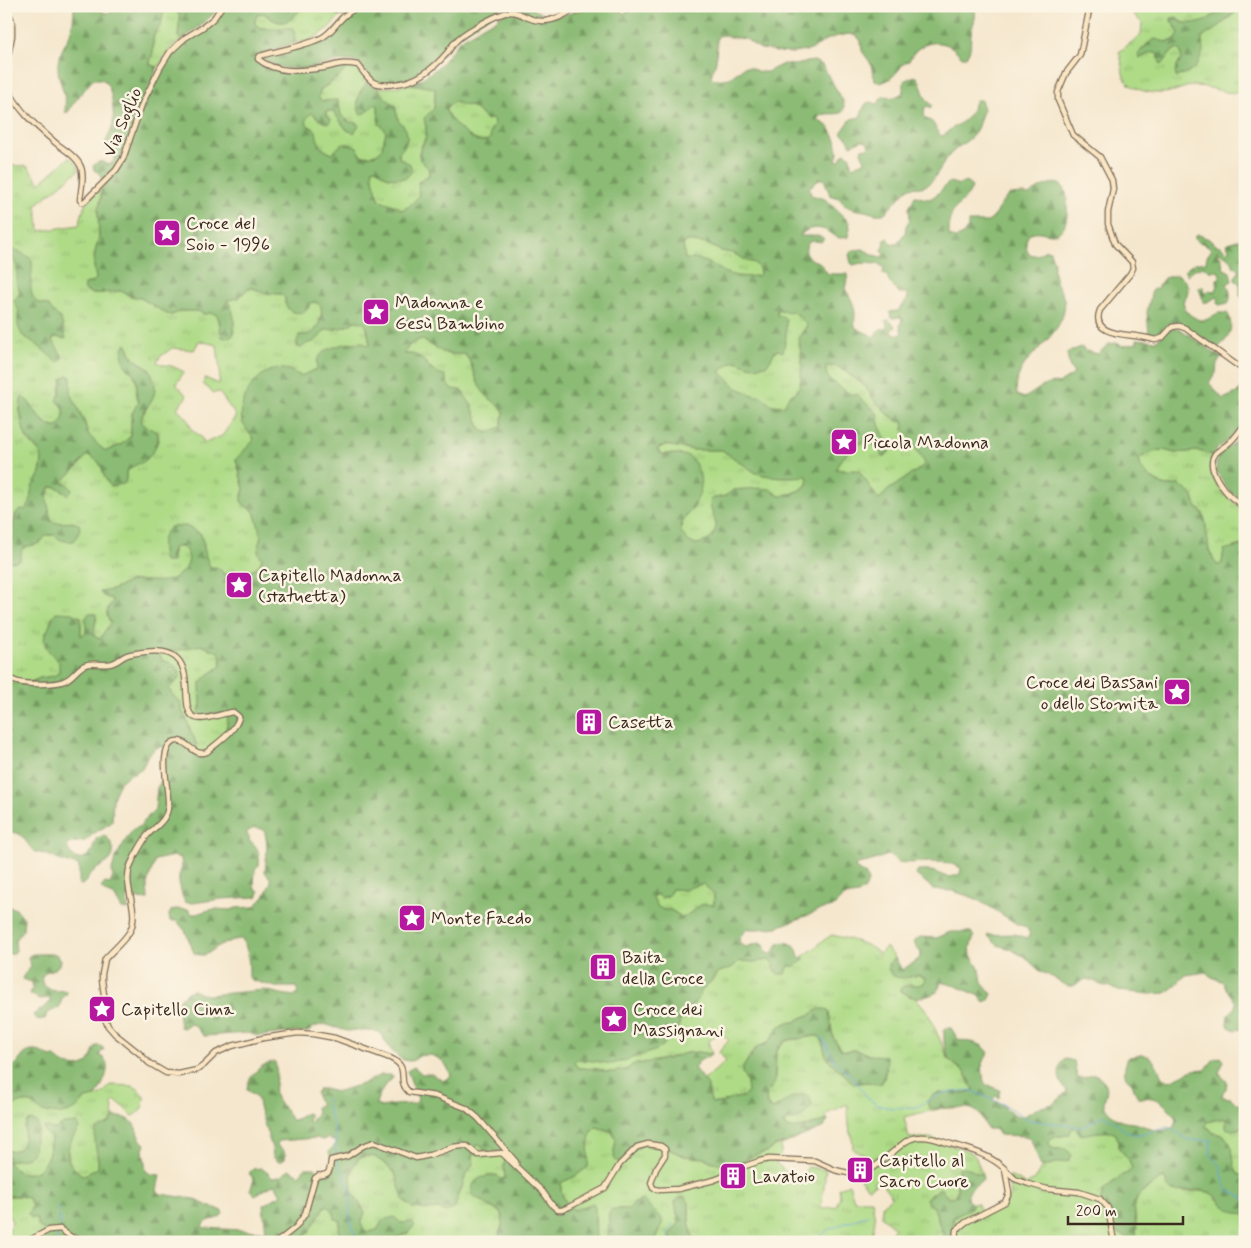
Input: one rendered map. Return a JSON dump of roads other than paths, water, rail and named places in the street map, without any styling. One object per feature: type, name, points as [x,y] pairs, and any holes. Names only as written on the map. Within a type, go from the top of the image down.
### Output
[{"type":"street","points":[[6,6],[12,21],[12,36],[6,66]]},
{"type":"street","name":"Via Soglio","points":[[6,84],[18,106],[34,125],[80,164],[82,174],[80,200],[84,202],[116,170],[123,159],[142,104],[170,52],[185,38],[214,18],[222,6]]},
{"type":"street","points":[[396,6],[385,9],[354,9],[322,37],[260,56],[258,59],[267,65],[286,70],[324,68],[343,63],[358,64],[372,81],[378,84],[399,84],[411,81],[426,73],[446,54],[457,40],[504,13],[517,12],[535,20],[547,20],[570,13],[577,6]]},
{"type":"street","points":[[1090,6],[1080,55],[1068,70],[1057,98],[1072,135],[1100,156],[1112,180],[1113,186],[1108,212],[1108,224],[1115,244],[1130,260],[1133,268],[1100,310],[1098,319],[1101,325],[1114,334],[1155,340],[1162,338],[1172,327],[1181,326],[1245,371]]},
{"type":"street","points":[[1245,424],[1230,442],[1215,454],[1212,464],[1215,474],[1225,490],[1231,497],[1242,504],[1245,512]]},
{"type":"street","points":[[6,674],[14,681],[43,684],[55,683],[64,681],[87,664],[110,664],[117,662],[126,655],[161,651],[173,656],[181,664],[186,678],[187,706],[192,716],[201,719],[233,712],[238,718],[237,724],[233,729],[203,754],[197,753],[179,741],[172,742],[166,749],[164,762],[167,814],[147,836],[131,863],[127,874],[133,923],[126,936],[103,963],[102,980],[106,1021],[114,1034],[154,1066],[162,1071],[174,1074],[184,1074],[197,1070],[208,1062],[213,1055],[223,1049],[264,1038],[305,1033],[341,1040],[397,1061],[402,1068],[403,1085],[409,1092],[435,1096],[472,1112],[516,1162],[516,1165]]},
{"type":"street","points":[[277,1242],[301,1221],[316,1178],[329,1172],[331,1160],[348,1156],[363,1146],[374,1142],[416,1158],[453,1147],[467,1146],[478,1155],[502,1153],[543,1192],[552,1206],[560,1210],[604,1189],[620,1164],[635,1148],[642,1144],[661,1146],[666,1150],[656,1169],[651,1186],[656,1190],[672,1190],[714,1180],[736,1169],[760,1161],[777,1159],[815,1161],[835,1170],[860,1174],[873,1168],[905,1142],[918,1137],[932,1138],[988,1157],[1016,1179],[1028,1184],[1047,1189],[1080,1192],[1100,1199],[1108,1208],[1114,1242]]},
{"type":"street","points":[[955,1242],[956,1230],[966,1222],[1005,1202],[1009,1193],[1005,1169]]},
{"type":"street","points":[[26,1242],[49,1230],[58,1229],[74,1239],[102,1242]]},
{"type":"waterway","points":[[1240,982],[1245,993]]},
{"type":"waterway","points":[[822,1037],[836,1063],[853,1077],[867,1097],[877,1105],[892,1108],[916,1107],[943,1093],[970,1090],[1005,1105],[1029,1120],[1082,1127],[1100,1117],[1106,1116],[1133,1134],[1146,1133],[1168,1127],[1189,1140],[1210,1140],[1211,1156],[1221,1167],[1224,1184],[1228,1190],[1245,1199]]},
{"type":"waterway","points":[[325,1098],[335,1131],[336,1158],[352,1193],[349,1215],[357,1242]]},
{"type":"waterway","points":[[58,1207],[60,1227]]},
{"type":"waterway","points":[[813,1242],[829,1229],[868,1215]]},
{"type":"waterway","points":[[668,1242],[668,1232],[673,1224]]},
{"type":"waterway","points":[[57,1242],[59,1230]]},
{"type":"place","name":"Croce del Soio - 1996","points":[[167,233]]},
{"type":"place","name":"Madonna e Gesù Bambino","points":[[376,312]]},
{"type":"place","name":"Piccola Madonna","points":[[844,442]]},
{"type":"place","name":"Capitello Madonna (statuetta)","points":[[239,585]]},
{"type":"place","name":"Croce dei Bassani o dello Stomita","points":[[1177,692]]},
{"type":"place","name":"Casetta","points":[[589,722]]},
{"type":"place","name":"Monte Faedo","points":[[412,918]]},
{"type":"place","name":"Baita della Croce","points":[[603,967]]},
{"type":"place","name":"Capitello Cima","points":[[102,1009]]},
{"type":"place","name":"Croce dei Massignani","points":[[614,1019]]},
{"type":"place","name":"Capitello al Sacro Cuore","points":[[860,1170]]},
{"type":"place","name":"Lavatoio","points":[[733,1176]]}]
